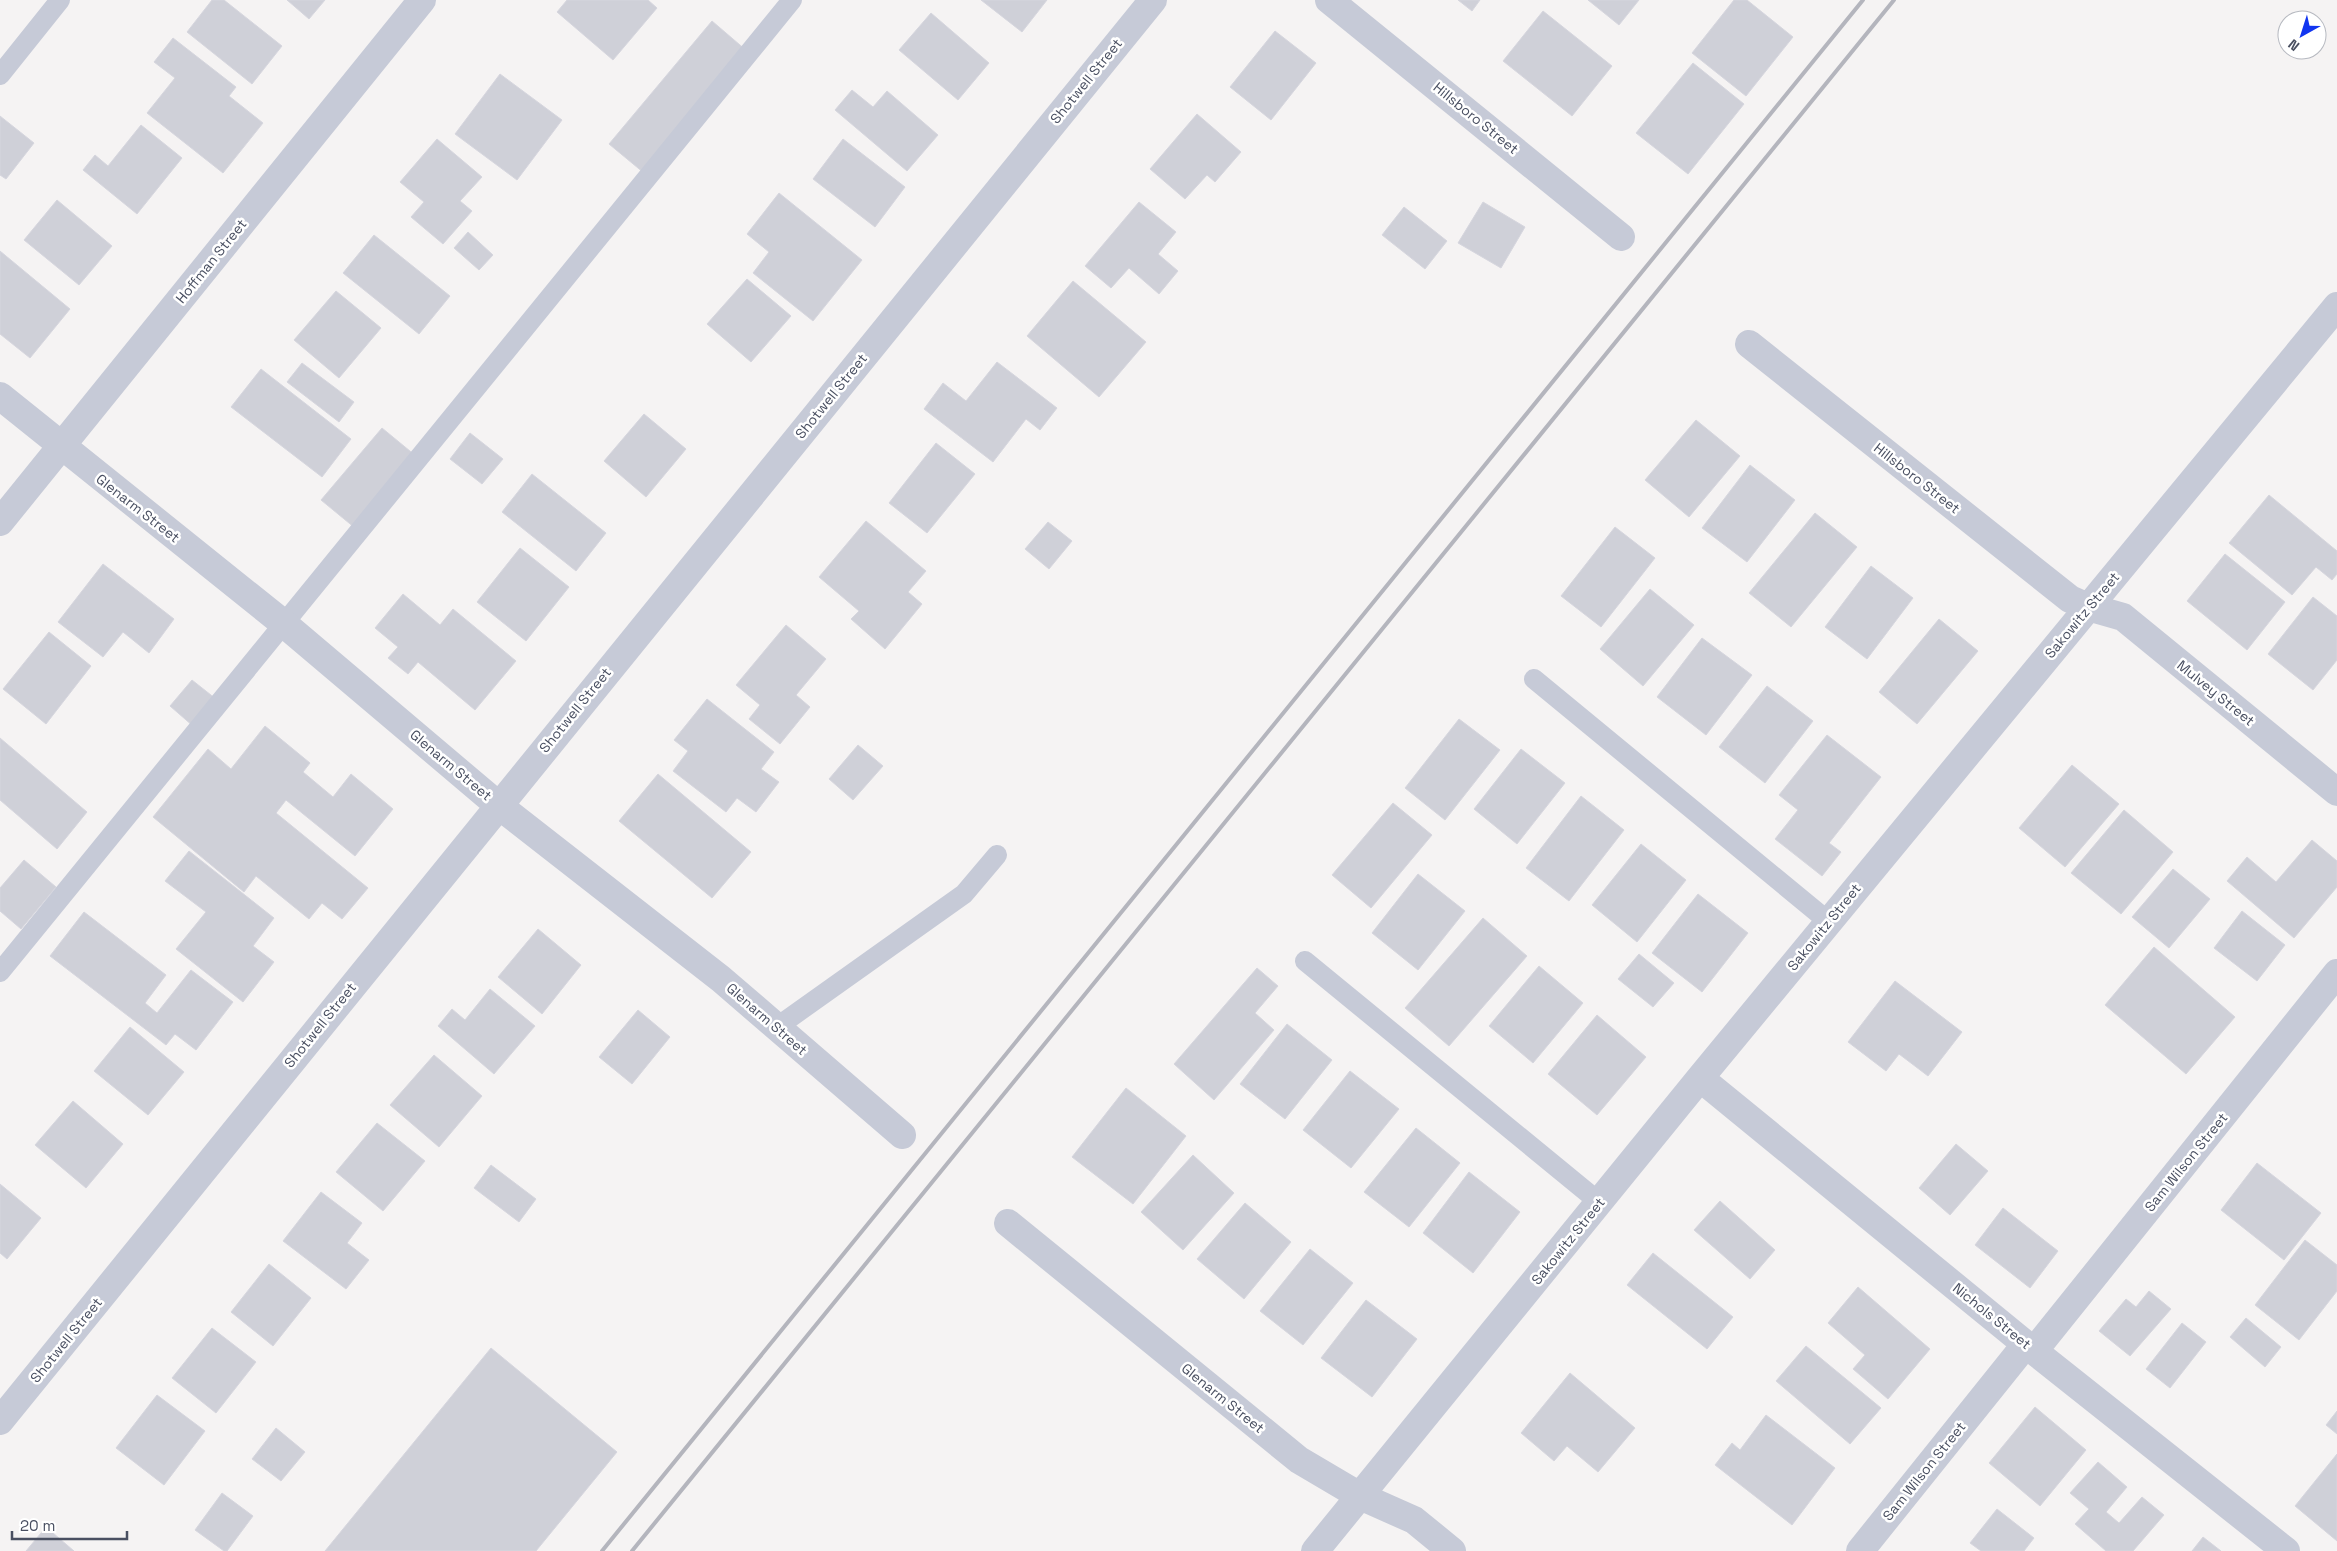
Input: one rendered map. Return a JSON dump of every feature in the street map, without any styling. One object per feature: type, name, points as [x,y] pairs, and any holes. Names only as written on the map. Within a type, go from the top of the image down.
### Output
[{"type":"street","name":"Hoffman Street","points":[[0,522],[422,0]]},
{"type":"street","name":"Shotwell Street","points":[[0,1421],[1153,0]]},
{"type":"street","name":"Hillsboro Street","points":[[1329,0],[1621,237]]},
{"type":"street","name":"Sakowitz Street","points":[[1315,1551],[1700,1078],[2337,306]]},
{"type":"street","name":"Hillsboro Street","points":[[1749,344],[2070,599],[2088,607]]},
{"type":"street","name":"Glenarm Street","points":[[0,396],[283,623],[498,805],[713,973],[902,1135]]},
{"type":"street","name":"Mulvey Street","points":[[2088,607],[2124,617],[2337,792]]},
{"type":"street","name":"Sam Wilson Street","points":[[1860,1551],[2337,973]]},
{"type":"street","name":"Nichols Street","points":[[1700,1078],[2030,1347],[2286,1551]]},
{"type":"street","name":"Glenarm Street","points":[[1008,1223],[1299,1460],[1360,1496],[1414,1520],[1452,1551]]},
{"type":"lane","points":[[0,74],[60,0]]},
{"type":"lane","points":[[0,972],[792,0]]},
{"type":"lane","points":[[1534,679],[1829,922]]},
{"type":"lane","points":[[777,1027],[964,894],[997,855]]},
{"type":"lane","points":[[1306,961],[1599,1202]]},
{"type":"building","points":[[212,0],[224,0],[282,46],[252,84],[187,32]]},
{"type":"building","points":[[287,0],[325,0],[309,19]]},
{"type":"building","points":[[567,0],[648,0],[657,8],[613,60],[557,12]]},
{"type":"building","points":[[981,0],[1047,0],[1022,32]]},
{"type":"building","points":[[1458,0],[1480,0],[1472,11]]},
{"type":"building","points":[[1588,0],[1639,0],[1619,25]]},
{"type":"building","points":[[1734,0],[1747,0],[1793,37],[1746,96],[1692,53]]},
{"type":"building","points":[[1543,11],[1612,66],[1572,116],[1503,61]]},
{"type":"building","points":[[931,13],[989,63],[958,100],[899,50]]},
{"type":"building","points":[[712,21],[747,51],[644,173],[609,144]]},
{"type":"building","points":[[1275,31],[1316,63],[1271,120],[1230,87]]},
{"type":"building","points":[[173,38],[236,87],[229,96],[263,123],[223,173],[147,113],[175,78],[154,62]]},
{"type":"building","points":[[1693,63],[1744,104],[1688,174],[1636,133]]},
{"type":"building","points":[[500,74],[562,120],[517,180],[455,134]]},
{"type":"building","points":[[852,90],[873,107],[887,91],[938,135],[907,171],[835,110]]},
{"type":"building","points":[[1197,114],[1241,152],[1215,182],[1207,175],[1185,199],[1150,169]]},
{"type":"building","points":[[0,116],[34,143],[6,179],[0,175]]},
{"type":"building","points":[[141,125],[182,158],[137,214],[83,170],[95,155],[108,166]]},
{"type":"building","points":[[437,139],[482,177],[460,201],[472,211],[443,244],[411,217],[424,202],[400,182]]},
{"type":"building","points":[[843,139],[905,187],[875,227],[813,179]]},
{"type":"building","points":[[779,193],[862,260],[813,321],[753,273],[769,252],[747,234]]},
{"type":"building","points":[[57,200],[112,246],[79,285],[24,240]]},
{"type":"building","points":[[1139,202],[1176,232],[1158,254],[1178,271],[1159,294],[1129,268],[1111,288],[1085,266]]},
{"type":"building","points":[[1483,202],[1525,227],[1501,268],[1458,243]]},
{"type":"building","points":[[1404,207],[1447,241],[1425,269],[1382,235]]},
{"type":"building","points":[[468,232],[493,255],[479,270],[454,248]]},
{"type":"building","points":[[374,235],[450,296],[419,334],[343,273]]},
{"type":"building","points":[[0,251],[70,309],[30,358],[0,334]]},
{"type":"building","points":[[747,279],[791,316],[751,362],[707,324]]},
{"type":"building","points":[[1073,281],[1146,342],[1099,397],[1027,336]]},
{"type":"building","points":[[336,291],[381,328],[339,378],[294,340]]},
{"type":"building","points":[[997,362],[1057,408],[1040,430],[1026,419],[993,462],[924,409],[943,383],[966,401]]},
{"type":"building","points":[[302,363],[354,402],[339,422],[287,382]]},
{"type":"building","points":[[261,369],[351,439],[322,477],[231,407]]},
{"type":"building","points":[[644,414],[686,449],[646,497],[604,461]]},
{"type":"building","points":[[1696,420],[1740,456],[1689,517],[1645,480]]},
{"type":"building","points":[[382,428],[416,456],[355,528],[321,500]]},
{"type":"building","points":[[470,433],[503,459],[482,484],[450,459]]},
{"type":"building","points":[[936,443],[975,474],[927,533],[889,503]]},
{"type":"building","points":[[1750,465],[1795,500],[1747,562],[1702,528]]},
{"type":"building","points":[[532,474],[606,533],[576,571],[502,512]]},
{"type":"building","points":[[2269,495],[2337,551],[2337,574],[2332,580],[2316,567],[2292,595],[2229,543]]},
{"type":"building","points":[[1815,513],[1857,547],[1791,627],[1749,593]]},
{"type":"building","points":[[866,521],[926,571],[908,592],[922,604],[885,649],[851,619],[859,611],[819,577]]},
{"type":"building","points":[[1048,522],[1072,541],[1049,569],[1025,549]]},
{"type":"building","points":[[1615,527],[1655,558],[1601,627],[1561,596]]},
{"type":"building","points":[[520,548],[569,587],[526,641],[477,602]]},
{"type":"building","points":[[2225,554],[2285,602],[2247,650],[2187,601]]},
{"type":"building","points":[[103,564],[174,619],[149,653],[123,632],[103,657],[58,622]]},
{"type":"building","points":[[1871,566],[1913,598],[1867,659],[1825,627]]},
{"type":"building","points":[[1650,589],[1694,625],[1643,686],[1600,649]]},
{"type":"building","points":[[403,594],[440,625],[453,609],[516,661],[475,710],[418,662],[408,674],[388,658],[398,647],[375,628]]},
{"type":"building","points":[[2313,597],[2337,616],[2337,660],[2313,690],[2268,654]]},
{"type":"building","points":[[1939,619],[1978,651],[1917,724],[1879,692]]},
{"type":"building","points":[[786,625],[826,659],[796,695],[810,707],[780,744],[749,719],[760,705],[736,685]]},
{"type":"building","points":[[49,632],[91,666],[46,724],[3,689]]},
{"type":"building","points":[[1702,638],[1752,675],[1706,735],[1657,697]]},
{"type":"building","points":[[192,680],[216,699],[193,726],[170,706]]},
{"type":"building","points":[[1767,686],[1813,721],[1765,783],[1719,747]]},
{"type":"building","points":[[707,699],[774,752],[761,769],[779,782],[756,812],[737,798],[726,812],[673,771],[688,751],[674,740]]},
{"type":"building","points":[[1459,719],[1500,750],[1445,820],[1405,788]]},
{"type":"building","points":[[265,726],[310,763],[303,772],[333,797],[351,774],[393,809],[355,856],[286,800],[276,813],[368,888],[342,919],[322,903],[309,919],[256,876],[244,892],[153,817],[208,749],[231,769]]},
{"type":"building","points":[[1827,735],[1881,777],[1829,843],[1841,852],[1822,876],[1775,839],[1798,810],[1779,795]]},
{"type":"building","points":[[0,738],[87,812],[57,849],[0,800]]},
{"type":"building","points":[[858,745],[883,766],[853,800],[829,779]]},
{"type":"building","points":[[1521,749],[1565,783],[1517,844],[1474,809]]},
{"type":"building","points":[[2072,765],[2119,804],[2065,867],[2019,828]]},
{"type":"building","points":[[658,774],[751,852],[712,898],[619,821]]},
{"type":"building","points":[[1581,796],[1624,830],[1569,901],[1526,868]]},
{"type":"building","points":[[1393,803],[1432,835],[1371,908],[1332,875]]},
{"type":"building","points":[[2124,810],[2173,852],[2121,914],[2071,873]]},
{"type":"building","points":[[2312,840],[2337,861],[2337,887],[2294,938],[2227,881],[2247,857],[2276,882]]},
{"type":"building","points":[[1641,844],[1686,880],[1637,942],[1592,905]]},
{"type":"building","points":[[189,851],[274,918],[253,946],[274,962],[243,1002],[176,949],[206,912],[165,881]]},
{"type":"building","points":[[24,860],[56,887],[21,929],[0,911],[0,888]]},
{"type":"building","points":[[2173,869],[2210,899],[2169,948],[2132,917]]},
{"type":"building","points":[[1418,874],[1465,911],[1418,970],[1372,933]]},
{"type":"building","points":[[1698,894],[1748,933],[1702,992],[1652,953]]},
{"type":"building","points":[[2242,911],[2285,945],[2257,981],[2214,948]]},
{"type":"building","points":[[84,912],[166,975],[145,1003],[157,1013],[191,970],[233,1002],[196,1050],[175,1034],[166,1045],[50,956]]},
{"type":"building","points":[[1483,918],[1527,956],[1449,1046],[1405,1008]]},
{"type":"building","points":[[538,929],[581,965],[542,1014],[498,977]]},
{"type":"building","points":[[2154,947],[2235,1017],[2186,1074],[2105,1005]]},
{"type":"building","points":[[1639,954],[1674,983],[1653,1007],[1618,979]]},
{"type":"building","points":[[1539,966],[1583,1003],[1533,1063],[1489,1026]]},
{"type":"building","points":[[1257,968],[1278,986],[1255,1013],[1274,1030],[1214,1100],[1174,1064]]},
{"type":"building","points":[[1895,981],[1962,1032],[1928,1076],[1899,1054],[1886,1071],[1848,1042]]},
{"type":"building","points":[[490,989],[535,1026],[494,1074],[438,1026],[452,1009],[465,1020]]},
{"type":"building","points":[[638,1010],[670,1037],[632,1084],[599,1057]]},
{"type":"building","points":[[1597,1015],[1646,1057],[1597,1115],[1548,1074]]},
{"type":"building","points":[[1287,1024],[1332,1060],[1285,1119],[1240,1084]]},
{"type":"building","points":[[130,1027],[184,1072],[148,1115],[94,1071]]},
{"type":"building","points":[[434,1055],[482,1096],[439,1147],[390,1105]]},
{"type":"building","points":[[1350,1071],[1399,1109],[1351,1168],[1303,1130]]},
{"type":"building","points":[[1126,1088],[1186,1136],[1133,1204],[1072,1157]]},
{"type":"building","points":[[73,1101],[123,1144],[86,1188],[35,1145]]},
{"type":"building","points":[[377,1123],[425,1161],[383,1211],[336,1172]]},
{"type":"building","points":[[1416,1128],[1460,1163],[1409,1227],[1364,1192]]},
{"type":"building","points":[[1956,1144],[1988,1171],[1950,1215],[1919,1188]]},
{"type":"building","points":[[1193,1155],[1234,1193],[1183,1250],[1141,1212]]},
{"type":"building","points":[[2257,1163],[2321,1213],[2284,1260],[2221,1210]]},
{"type":"building","points":[[491,1165],[536,1199],[519,1222],[474,1188]]},
{"type":"building","points":[[1469,1172],[1520,1212],[1473,1273],[1423,1233]]},
{"type":"building","points":[[0,1184],[41,1218],[7,1259],[0,1253]]},
{"type":"building","points":[[321,1192],[362,1223],[347,1243],[369,1260],[346,1289],[283,1241]]},
{"type":"building","points":[[1720,1201],[1775,1250],[1750,1279],[1694,1230]]},
{"type":"building","points":[[1245,1203],[1291,1242],[1244,1299],[1197,1259]]},
{"type":"building","points":[[2003,1208],[2058,1251],[2030,1288],[1975,1245]]},
{"type":"building","points":[[2305,1240],[2337,1265],[2337,1291],[2299,1340],[2255,1305]]},
{"type":"building","points":[[1310,1249],[1353,1283],[1303,1345],[1260,1311]]},
{"type":"building","points":[[1653,1253],[1733,1317],[1707,1349],[1627,1285]]},
{"type":"building","points":[[269,1264],[311,1298],[273,1346],[231,1312]]},
{"type":"building","points":[[1858,1287],[1930,1349],[1888,1399],[1853,1369],[1865,1355],[1828,1323]]},
{"type":"building","points":[[2149,1291],[2171,1309],[2130,1356],[2099,1331],[2126,1299],[2136,1307]]},
{"type":"building","points":[[1366,1300],[1417,1339],[1372,1397],[1321,1358]]},
{"type":"building","points":[[2246,1318],[2281,1347],[2265,1367],[2230,1337]]},
{"type":"building","points":[[2182,1323],[2206,1342],[2170,1388],[2146,1369]]},
{"type":"building","points":[[212,1328],[256,1362],[216,1413],[172,1378]]},
{"type":"building","points":[[1806,1346],[1881,1408],[1850,1444],[1776,1381]]},
{"type":"building","points":[[491,1348],[617,1452],[536,1551],[325,1551]]},
{"type":"building","points":[[1570,1373],[1635,1428],[1598,1472],[1567,1446],[1554,1461],[1521,1433]]},
{"type":"building","points":[[157,1395],[205,1431],[164,1485],[116,1448]]},
{"type":"building","points":[[2035,1407],[2086,1450],[2040,1506],[1989,1463]]},
{"type":"building","points":[[2337,1411],[2337,1434],[2326,1425]]},
{"type":"building","points":[[1766,1415],[1835,1468],[1792,1525],[1715,1465],[1732,1443],[1740,1450]]},
{"type":"building","points":[[276,1428],[305,1452],[281,1481],[252,1459]]},
{"type":"building","points":[[2337,1454],[2337,1541],[2295,1506]]},
{"type":"building","points":[[2098,1462],[2127,1487],[2106,1512],[2119,1523],[2142,1497],[2164,1515],[2133,1551],[2106,1551],[2075,1524],[2089,1509],[2070,1493]]},
{"type":"building","points":[[222,1493],[253,1516],[227,1551],[224,1551],[195,1530]]},
{"type":"building","points":[[1997,1509],[2034,1538],[2024,1551],[1981,1551],[1970,1543]]},
{"type":"building","points":[[46,1527],[74,1551],[26,1551]]},
{"type":"building","points":[[2203,1537],[2221,1551],[2192,1551]]},
{"type":"railway","points":[[602,1551],[1863,0]]},
{"type":"railway","points":[[632,1551],[1894,0]]}]
